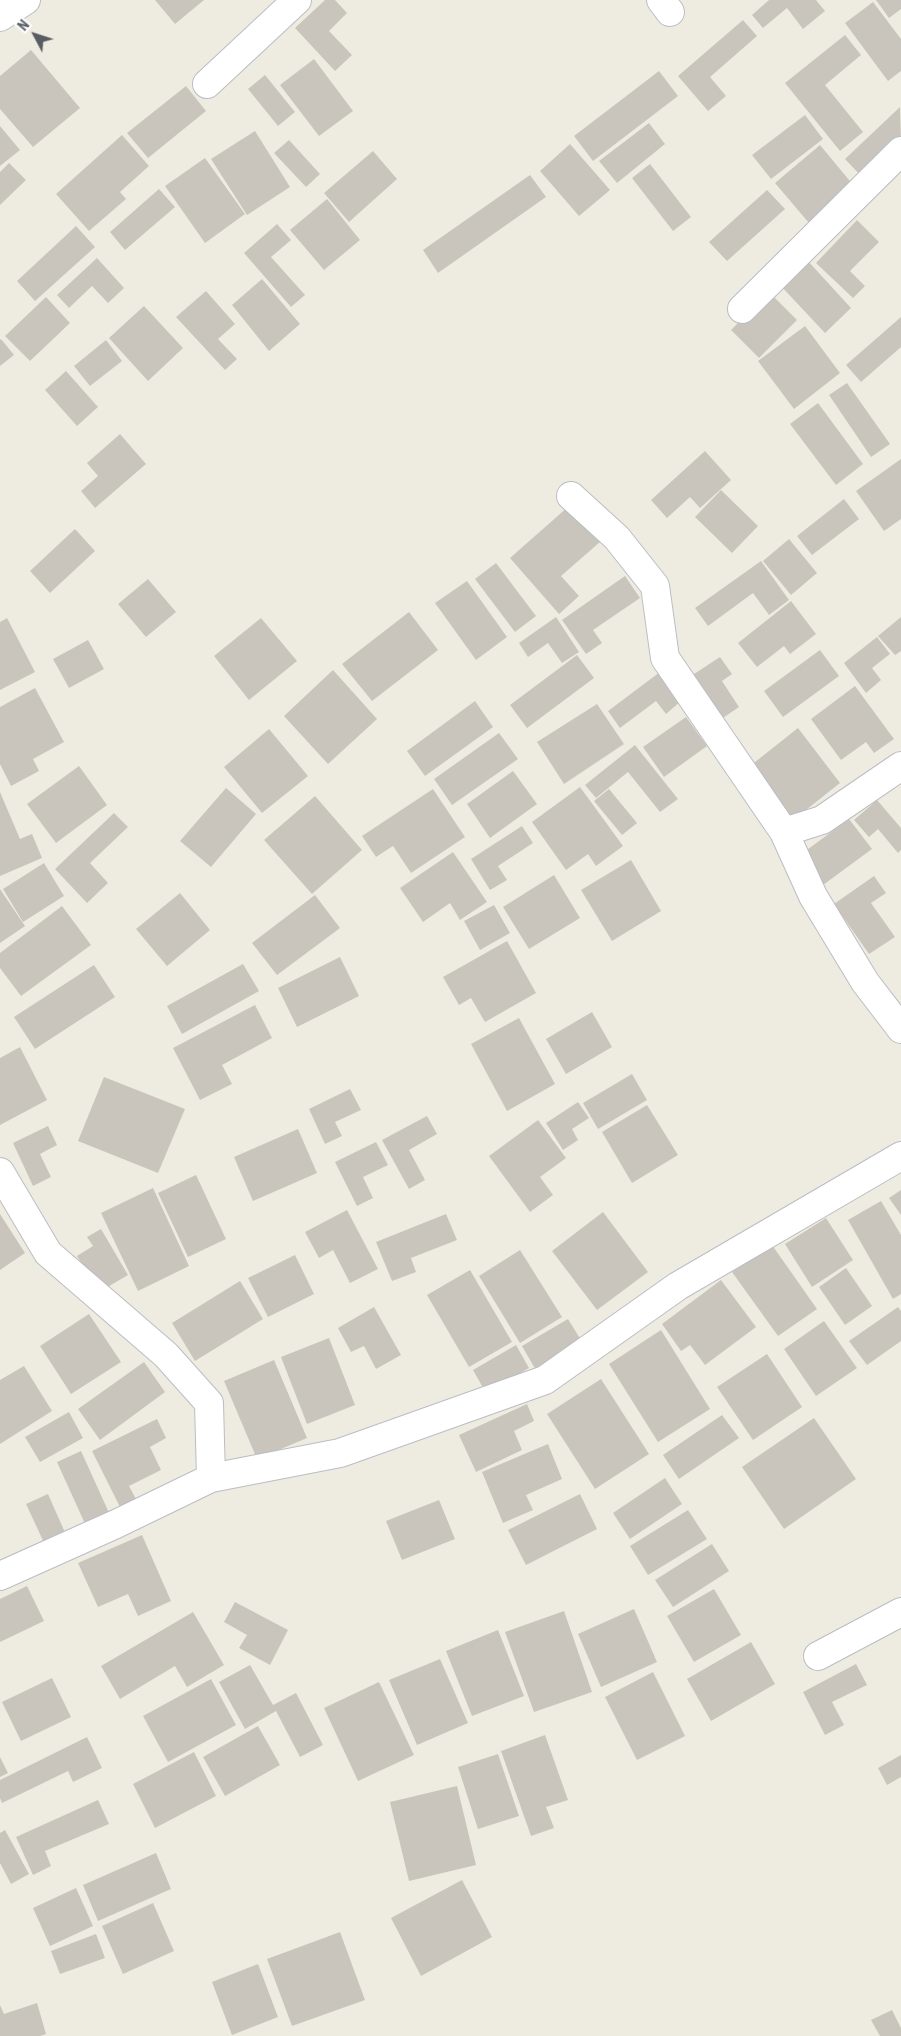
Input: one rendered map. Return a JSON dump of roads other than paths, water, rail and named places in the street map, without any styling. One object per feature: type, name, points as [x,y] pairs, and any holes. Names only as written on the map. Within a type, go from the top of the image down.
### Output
[{"type":"street","points":[[0,17],[26,0]]},
{"type":"street","points":[[207,84],[297,0]]},
{"type":"street","points":[[742,309],[901,150]]},
{"type":"street","points":[[571,496],[617,538],[655,586],[665,658],[784,832],[813,896],[865,982],[901,1030]]},
{"type":"street","points":[[784,832],[822,820],[898,775]]},
{"type":"street","points":[[0,1576],[116,1524],[211,1478],[340,1454],[545,1380],[678,1286],[901,1156]]},
{"type":"street","points":[[0,1172],[48,1252],[166,1354],[209,1404],[211,1478]]},
{"type":"street","points":[[818,1656],[901,1612]]}]
